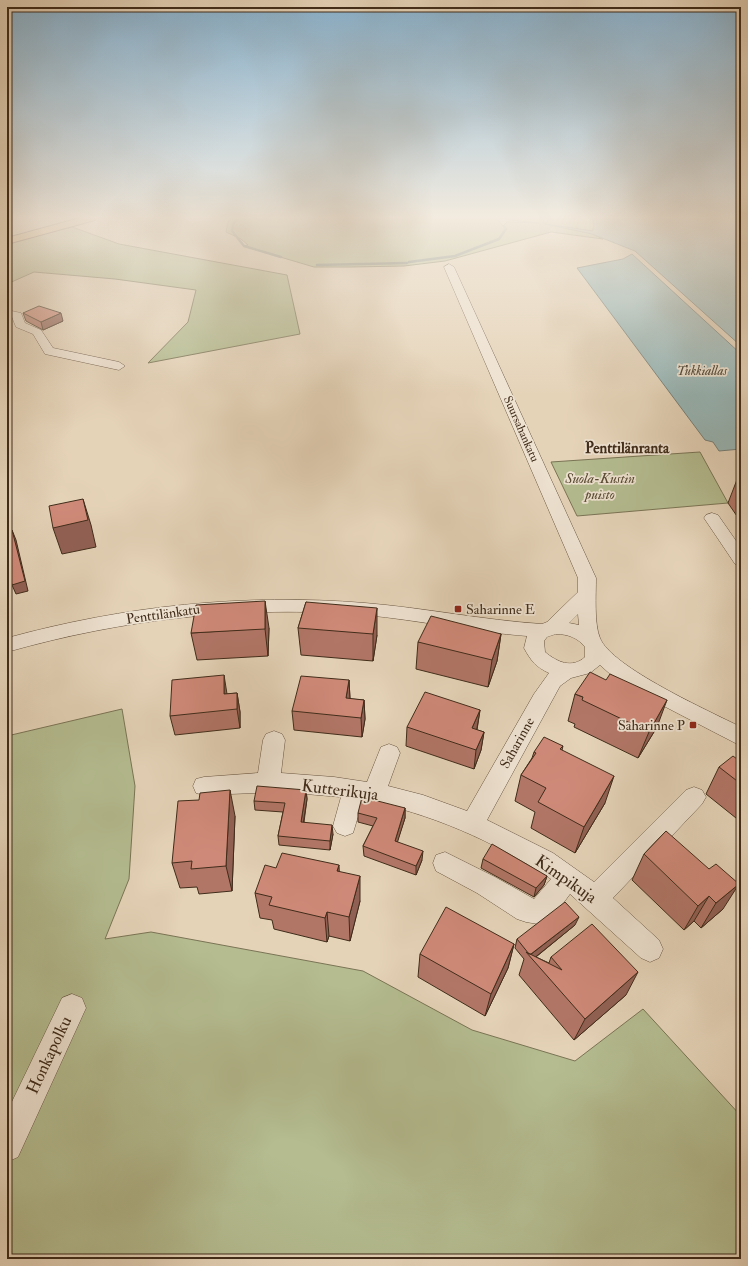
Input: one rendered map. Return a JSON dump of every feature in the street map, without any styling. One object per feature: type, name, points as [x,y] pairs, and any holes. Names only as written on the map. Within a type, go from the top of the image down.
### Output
[{"type":"street","name":"Suursahankatu","points":[[453,277],[587,578],[587,613],[592,645]]},
{"type":"street","points":[[7,313],[17,315],[20,325],[38,332],[48,352],[119,366]]},
{"type":"street","points":[[712,518],[741,560]]},
{"type":"street","points":[[542,641],[588,593]]},
{"type":"street","name":"Penttilänkatu","points":[[7,645],[81,626],[204,608],[244,606],[323,606],[366,609],[489,626],[542,641]]},
{"type":"street","points":[[542,641],[574,630],[616,668],[661,696]]},
{"type":"street","points":[[542,641],[553,668],[610,675],[661,696],[741,737]]},
{"type":"street","name":"Saharinne","points":[[472,824],[541,700],[542,641]]},
{"type":"street","points":[[541,700],[553,682],[590,663],[595,654],[592,645]]},
{"type":"street","points":[[268,783],[274,740]]},
{"type":"street","points":[[345,826],[364,791],[389,753]]},
{"type":"street","name":"Kutterikuja","points":[[204,786],[230,783],[268,783],[364,791],[412,802],[472,824]]},
{"type":"street","points":[[596,900],[607,886],[694,797]]},
{"type":"street","name":"Kimpikuja","points":[[472,824],[517,846],[568,877],[650,949]]},
{"type":"street","points":[[445,863],[486,885],[526,910],[538,912],[547,904],[568,877]]},
{"type":"street","name":"Honkapolku","points":[[7,1146],[72,1008]]},
{"type":"green space","points":[[7,277],[23,277],[7,284]]},
{"type":"green space","points":[[93,277],[287,277],[300,334],[148,363],[188,322],[196,290]]},
{"type":"green space","name":"Suola-Kustin puisto","points":[[700,452],[728,503],[577,516],[551,462]]},
{"type":"green space","points":[[122,709],[135,786],[129,879],[105,939],[151,932],[363,971],[472,1030],[575,1061],[643,1009],[741,1116],[741,1259],[7,1259],[7,736]]},
{"type":"water","name":"Tukkiallas","points":[[584,277],[657,277],[741,354],[741,449],[719,451],[713,442],[705,440]]},
{"type":"water","points":[[664,277],[741,277],[741,346]]},
{"type":"building","points":[[39,306],[61,313],[41,322],[23,313]]},
{"type":"building","points":[[83,499],[88,520],[53,528],[49,506]]},
{"type":"building","points":[[12,530],[25,581],[12,585],[7,563],[7,532]]},
{"type":"building","points":[[265,601],[265,629],[191,633],[196,605]]},
{"type":"building","points":[[306,602],[377,608],[373,634],[298,628]]},
{"type":"building","points":[[431,616],[501,634],[492,660],[418,642]]},
{"type":"building","points":[[590,672],[606,680],[610,674],[667,700],[649,732],[582,700],[583,697],[575,694]]},
{"type":"building","points":[[224,675],[224,694],[237,693],[237,709],[170,716],[172,680]]},
{"type":"building","points":[[301,676],[349,680],[346,698],[364,700],[361,718],[292,711]]},
{"type":"building","points":[[425,692],[480,710],[472,728],[484,732],[476,750],[407,727]]},
{"type":"building","points":[[544,737],[563,746],[560,749],[614,776],[584,827],[538,802],[546,788],[521,775],[536,753],[534,752]]},
{"type":"building","points":[[733,756],[741,762],[741,784],[719,767]]},
{"type":"building","points":[[257,786],[306,790],[301,822],[332,825],[330,841],[278,836],[285,803],[254,801]]},
{"type":"building","points":[[230,790],[226,866],[191,869],[192,861],[172,863],[178,801],[199,800],[200,793]]},
{"type":"building","points":[[362,797],[405,808],[395,841],[423,851],[416,866],[363,846],[377,818],[358,813]]},
{"type":"building","points":[[666,831],[709,869],[716,864],[739,884],[716,903],[709,896],[698,906],[644,854]]},
{"type":"building","points":[[492,844],[547,876],[536,888],[483,859]]},
{"type":"building","points":[[282,853],[339,865],[337,871],[360,876],[349,917],[327,912],[325,918],[269,905],[272,897],[255,893],[265,865],[276,868]]},
{"type":"building","points":[[565,902],[579,917],[529,954],[517,939]]},
{"type":"building","points":[[446,907],[514,944],[491,994],[420,954]]},
{"type":"building","points":[[592,924],[638,972],[585,1019],[526,952],[562,970],[551,957]]},
{"type":"place","name":"Saharinne E","points":[[458,609]]},
{"type":"place","name":"Saharinne P","points":[[693,725]]},
{"type":"district","name":"Penttilänranta","points":[[627,448]]}]
